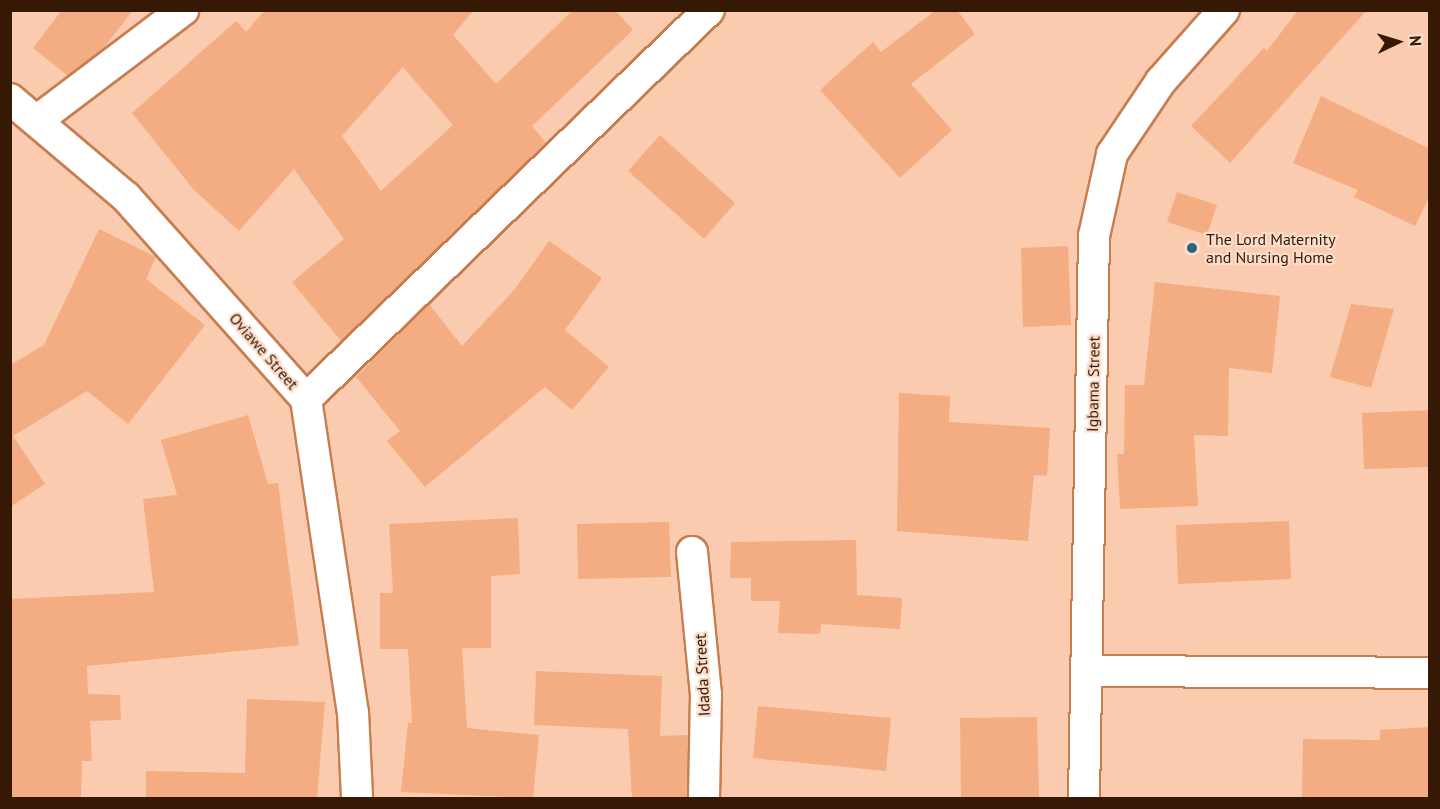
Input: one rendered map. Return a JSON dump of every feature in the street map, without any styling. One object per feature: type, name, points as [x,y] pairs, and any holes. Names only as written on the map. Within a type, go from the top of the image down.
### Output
[{"type":"street","points":[[39,119],[183,10]]},
{"type":"street","points":[[306,399],[709,10]]},
{"type":"street","name":"Igbama Street","points":[[1084,798],[1094,236],[1112,154],[1161,81],[1224,10]]},
{"type":"street","name":"Oviawe Street","points":[[10,99],[39,119],[126,197],[306,399],[353,712],[357,798]]},
{"type":"street","name":"Idada Street","points":[[692,552],[706,693],[704,798]]},
{"type":"street","points":[[1087,671],[1430,673]]},
{"type":"building","points":[[62,10],[133,10],[103,49],[68,76],[33,48]]},
{"type":"building","points":[[265,10],[474,10],[453,35],[496,84],[573,10],[615,10],[633,30],[532,126],[546,143],[341,341],[292,282],[344,239],[294,169],[239,231],[194,190],[132,113],[236,21],[246,32]],"holes":[[[403,67],[453,125],[381,191],[342,136]]]},
{"type":"building","points":[[936,10],[957,10],[975,34],[911,84],[952,130],[900,178],[820,90],[873,42],[881,52]]},
{"type":"building","points":[[1298,10],[1367,10],[1230,163],[1191,126],[1264,48],[1267,51]]},
{"type":"building","points":[[1321,96],[1430,149],[1430,195],[1415,226],[1354,197],[1358,190],[1293,163]]},
{"type":"building","points":[[660,135],[735,203],[704,239],[628,171]]},
{"type":"building","points":[[1177,192],[1217,205],[1207,235],[1167,222]]},
{"type":"building","points":[[99,229],[156,257],[146,279],[205,325],[128,424],[87,391],[13,436],[45,484],[10,507],[10,365],[44,345]]},
{"type":"building","points":[[549,241],[602,278],[565,330],[609,367],[572,410],[545,387],[425,487],[387,441],[400,431],[356,377],[429,304],[462,346],[515,289]]},
{"type":"building","points":[[1068,246],[1071,325],[1023,327],[1021,248]]},
{"type":"building","points":[[1155,282],[1280,296],[1272,373],[1229,368],[1228,436],[1194,435],[1198,506],[1120,509],[1117,454],[1124,454],[1125,385],[1144,385]]},
{"type":"building","points":[[1351,304],[1394,309],[1371,388],[1330,377]]},
{"type":"building","points":[[899,393],[950,396],[949,422],[1050,428],[1047,476],[1034,475],[1028,541],[897,531]]},
{"type":"building","points":[[1430,410],[1430,467],[1364,469],[1362,413]]},
{"type":"building","points":[[248,415],[268,484],[278,483],[299,645],[87,666],[88,694],[120,695],[121,720],[90,721],[92,761],[82,761],[81,798],[10,798],[10,599],[154,592],[143,499],[177,495],[161,440]]},
{"type":"building","points":[[518,518],[520,574],[491,576],[491,648],[462,648],[467,728],[539,735],[533,798],[401,792],[408,723],[412,723],[408,649],[380,649],[380,593],[393,593],[389,524]]},
{"type":"building","points":[[1289,521],[1291,579],[1178,584],[1176,525]]},
{"type":"building","points":[[669,522],[671,577],[578,579],[577,524]]},
{"type":"building","points":[[856,540],[857,595],[902,598],[900,629],[821,624],[820,634],[778,633],[780,601],[751,601],[751,578],[730,578],[731,542]]},
{"type":"building","points":[[536,671],[662,676],[660,736],[688,735],[687,798],[632,798],[628,729],[534,725]]},
{"type":"building","points":[[247,699],[325,702],[317,798],[146,798],[146,771],[245,773]]},
{"type":"building","points":[[758,706],[891,718],[886,771],[753,758]]},
{"type":"building","points":[[1037,717],[1039,798],[961,798],[960,718]]},
{"type":"building","points":[[1430,727],[1430,798],[1302,798],[1303,739],[1380,740],[1380,730]]},
{"type":"place","name":"The Lord Maternity and Nursing Home","points":[[1192,248]]}]
